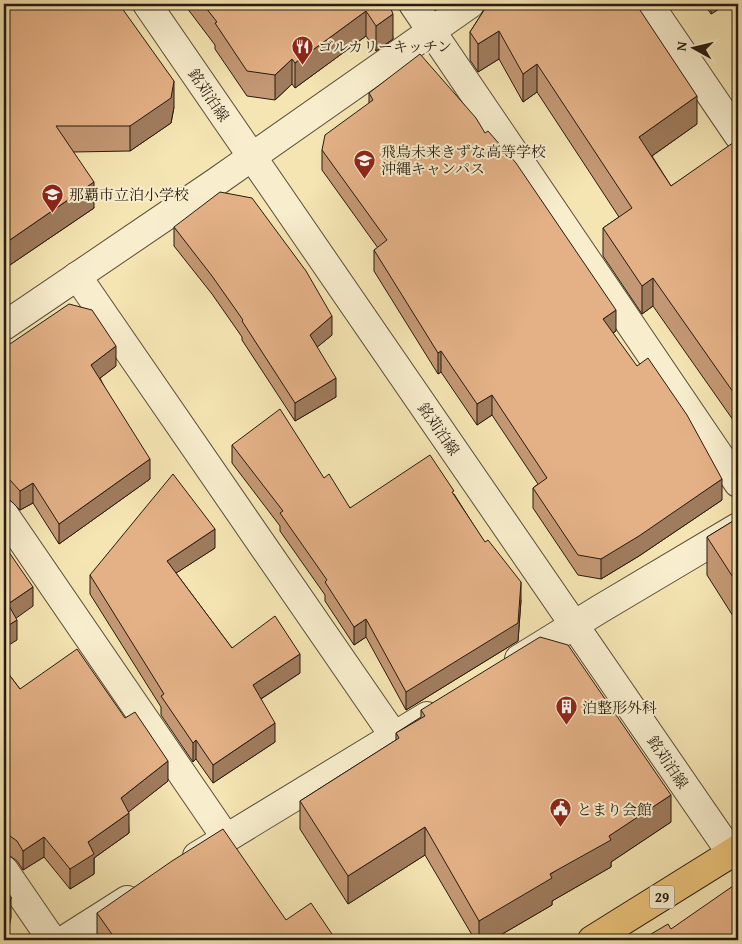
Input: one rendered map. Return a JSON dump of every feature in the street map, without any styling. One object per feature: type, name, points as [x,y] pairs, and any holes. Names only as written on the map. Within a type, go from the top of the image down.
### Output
[{"type":"main road","name":"29","points":[[592,940],[736,855]]},
{"type":"street","name":"銘苅泊線","points":[[147,4],[574,625],[736,855]]},
{"type":"street","points":[[413,4],[738,483]]},
{"type":"street","points":[[4,326],[470,4]]},
{"type":"street","points":[[649,4],[738,135]]},
{"type":"street","points":[[77,276],[394,736]]},
{"type":"street","points":[[4,514],[226,838]]},
{"type":"street","points":[[501,671],[738,527]]},
{"type":"street","points":[[176,870],[452,701]]},
{"type":"street","points":[[4,870],[52,940]]},
{"type":"street","points":[[64,940],[151,885]]},
{"type":"building","name":"那覇市立泊小学校","points":[[4,4],[119,4],[174,81],[171,98],[130,126],[56,126],[94,182],[4,244]]},
{"type":"building","points":[[203,4],[389,4],[393,14],[376,26],[366,11],[295,63],[292,59],[275,75],[247,71],[215,23],[217,22]]},
{"type":"building","points":[[488,4],[636,4],[697,96],[639,137],[671,186],[737,140],[738,399],[653,278],[642,286],[603,228],[632,208],[537,64],[523,74],[499,31],[478,44],[470,32]]},
{"type":"building","points":[[420,54],[476,118],[485,133],[488,131],[516,163],[616,310],[603,319],[637,366],[648,358],[687,415],[722,479],[639,536],[601,559],[578,555],[533,488],[547,478],[492,395],[477,404],[441,351],[438,353],[374,250],[387,240],[322,150],[325,135],[373,100],[369,93]]},
{"type":"building","points":[[220,192],[252,198],[306,271],[332,316],[310,335],[336,378],[295,403],[243,320],[174,227]]},
{"type":"building","points":[[69,304],[92,310],[116,346],[91,365],[150,459],[59,524],[33,483],[20,491],[10,480],[4,479],[4,348]]},
{"type":"building","points":[[280,409],[324,478],[329,474],[350,508],[430,455],[485,542],[488,540],[521,582],[518,623],[406,692],[366,619],[354,627],[325,582],[327,580],[280,513],[283,511],[232,445]]},
{"type":"building","points":[[173,474],[215,529],[167,561],[232,648],[275,616],[300,654],[253,685],[275,723],[213,765],[196,740],[193,743],[161,696],[164,694],[90,575]]},
{"type":"building","points":[[738,518],[738,585],[707,537]]},
{"type":"building","points":[[4,545],[33,587],[8,604],[17,620],[4,628]]},
{"type":"building","points":[[540,637],[568,645],[671,795],[609,836],[611,840],[550,874],[552,878],[479,921],[425,827],[348,876],[300,801],[399,738],[396,733],[425,716],[421,710]]},
{"type":"building","points":[[77,649],[125,718],[135,712],[168,761],[121,798],[129,813],[88,842],[94,854],[70,869],[44,837],[23,851],[17,841],[10,836],[4,835],[4,668],[20,689]]},
{"type":"building","points":[[223,829],[286,920],[311,903],[336,940],[116,940],[97,913],[172,861]]},
{"type":"building","points":[[4,886],[11,897],[4,940]]},
{"type":"building","points":[[733,886],[738,894],[738,940],[641,940],[668,924],[671,929]]},
{"type":"place","name":"ゴルカリーキッチン","points":[[302,65]]},
{"type":"place","name":"飛鳥未来きずな高等学校 沖縄キャンパス","points":[[365,179]]},
{"type":"place","name":"那覇市立泊小学校","points":[[53,213]]},
{"type":"place","name":"泊整形外科","points":[[566,726]]},
{"type":"place","name":"とまり会館","points":[[561,828]]}]
